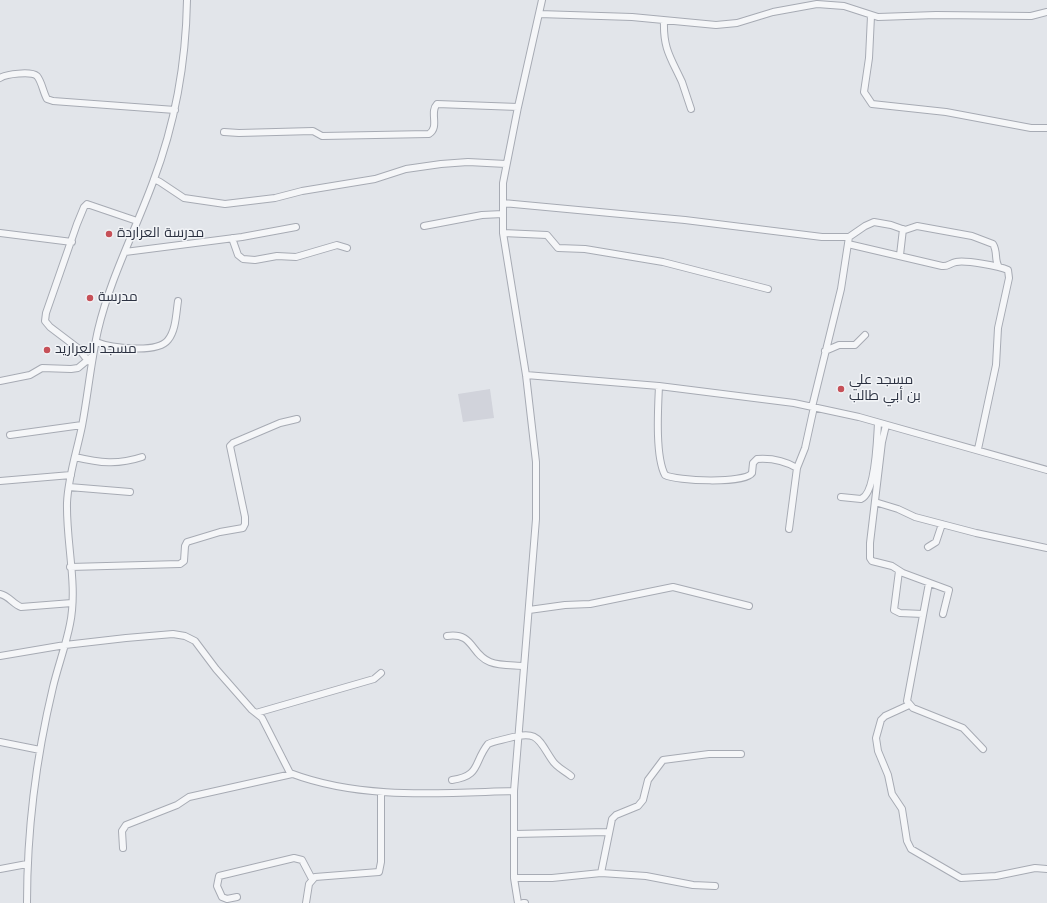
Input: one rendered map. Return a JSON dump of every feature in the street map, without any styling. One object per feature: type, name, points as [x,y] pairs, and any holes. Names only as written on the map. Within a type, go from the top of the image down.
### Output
[{"type":"street","points":[[27,903],[27,864],[32,801],[40,750],[53,687],[70,624],[72,603],[67,520],[71,475],[82,425],[93,355],[105,305],[154,179],[175,110],[182,70],[187,0]]},
{"type":"street","points":[[518,903],[514,878],[514,792],[536,519],[536,462],[526,375],[503,233],[503,183],[542,0]]},
{"type":"street","points":[[539,14],[632,17],[699,24],[737,23],[773,12],[817,4],[844,6],[871,16],[884,17],[936,15],[1031,16],[1047,12]]},
{"type":"street","points":[[871,16],[869,58],[864,92],[872,104],[946,112],[1031,128],[1047,128]]},
{"type":"street","points":[[664,21],[665,44],[668,57],[682,82],[691,109]]},
{"type":"street","points":[[0,78],[7,74],[33,74],[37,76],[47,99],[54,101],[175,110]]},
{"type":"street","points":[[224,132],[245,133],[313,131],[322,136],[429,134],[434,127],[434,112],[438,104],[518,107]]},
{"type":"street","points":[[154,179],[184,198],[226,204],[274,198],[302,190],[375,179],[406,170],[441,164],[468,162],[506,164]]},
{"type":"street","points":[[503,203],[685,220],[822,237],[848,241],[942,266],[947,266],[957,262],[999,267],[1008,270],[1009,274],[998,328],[996,365],[978,449]]},
{"type":"street","points":[[88,361],[79,349],[50,327],[46,321],[46,313],[82,211],[87,204],[137,221]]},
{"type":"street","points":[[424,226],[482,215],[503,214]]},
{"type":"street","points":[[789,529],[797,468],[805,448],[825,351],[840,289],[848,241],[872,223],[891,225],[903,229],[917,226],[972,236],[992,243],[997,251],[997,264],[999,267]]},
{"type":"street","points":[[125,252],[232,238],[296,227]]},
{"type":"street","points":[[900,255],[903,229]]},
{"type":"street","points":[[0,233],[72,242]]},
{"type":"street","points":[[503,233],[547,235],[558,248],[585,249],[663,262],[768,289]]},
{"type":"street","points":[[232,238],[238,255],[248,260],[277,256],[296,257],[337,245],[347,248]]},
{"type":"street","points":[[96,342],[115,348],[139,348],[162,345],[166,342],[172,331],[178,301]]},
{"type":"street","points":[[825,351],[839,345],[855,345],[865,335]]},
{"type":"street","points":[[0,381],[30,375],[42,368],[78,368],[88,361],[93,355]]},
{"type":"street","points":[[526,375],[659,386],[756,397],[813,407],[859,417],[978,449],[1047,470]]},
{"type":"street","points":[[659,386],[660,454],[662,470],[665,475],[676,479],[719,481],[745,479],[752,473],[753,463],[757,459],[765,458],[788,463],[797,468]]},
{"type":"street","points":[[70,567],[180,564],[184,561],[185,546],[187,542],[244,527],[245,517],[230,446],[233,443],[280,424],[297,419]]},
{"type":"street","points":[[841,497],[861,499],[867,494],[873,472],[878,423]]},
{"type":"street","points":[[10,435],[82,425]]},
{"type":"street","points":[[886,425],[882,442],[869,550],[870,558],[872,561],[892,566],[900,571],[949,591],[943,614]]},
{"type":"street","points":[[75,457],[113,463],[124,463],[142,457]]},
{"type":"street","points":[[0,481],[71,475]]},
{"type":"street","points":[[69,487],[130,492]]},
{"type":"street","points":[[875,502],[942,524],[1047,548]]},
{"type":"street","points":[[928,547],[936,542],[942,524]]},
{"type":"street","points":[[900,571],[894,610],[900,613],[923,614]]},
{"type":"street","points":[[909,705],[907,701],[908,691],[929,583]]},
{"type":"street","points":[[529,610],[590,604],[673,587],[749,606]]},
{"type":"street","points":[[0,594],[9,598],[13,604],[21,607],[72,603]]},
{"type":"street","points":[[0,656],[65,645],[126,638],[173,634],[185,636],[194,641],[216,669],[262,718],[287,770],[292,774],[333,784],[380,792],[415,794],[514,792]]},
{"type":"street","points":[[447,636],[456,635],[467,639],[477,653],[490,662],[524,666]]},
{"type":"street","points":[[256,713],[374,679],[381,673]]},
{"type":"street","points":[[983,749],[963,728],[909,705],[885,716],[881,720],[876,738],[878,751],[888,775],[892,794],[903,812],[907,840],[911,849],[961,878],[996,876],[1035,868],[1047,869]]},
{"type":"street","points":[[452,780],[470,775],[488,744],[519,735],[538,738],[542,742],[552,761],[571,776]]},
{"type":"street","points":[[0,742],[40,750]]},
{"type":"street","points":[[601,873],[608,832],[612,820],[616,815],[633,810],[643,800],[648,780],[663,760],[709,754],[741,754]]},
{"type":"street","points":[[123,848],[122,831],[126,825],[136,820],[177,805],[189,797],[292,774]]},
{"type":"street","points":[[312,879],[379,872],[381,862],[380,792]]},
{"type":"street","points":[[514,834],[608,832]]},
{"type":"street","points":[[237,897],[227,899],[222,897],[217,886],[219,876],[294,858],[302,860],[312,879],[308,890],[306,903]]},
{"type":"street","points":[[0,869],[27,864]]},
{"type":"street","points":[[514,878],[552,878],[601,873],[646,876],[715,886]]},
{"type":"shaded area","points":[[490,389],[494,418],[463,422],[458,394]]},
{"type":"place","name":"مدرسة العراردة","points":[[109,234]]},
{"type":"place","name":"مدرسة","points":[[90,298]]},
{"type":"place","name":"مسجد العراريد","points":[[47,350]]},
{"type":"place","name":"مسجد علي بن أبي طالب","points":[[841,389]]}]
